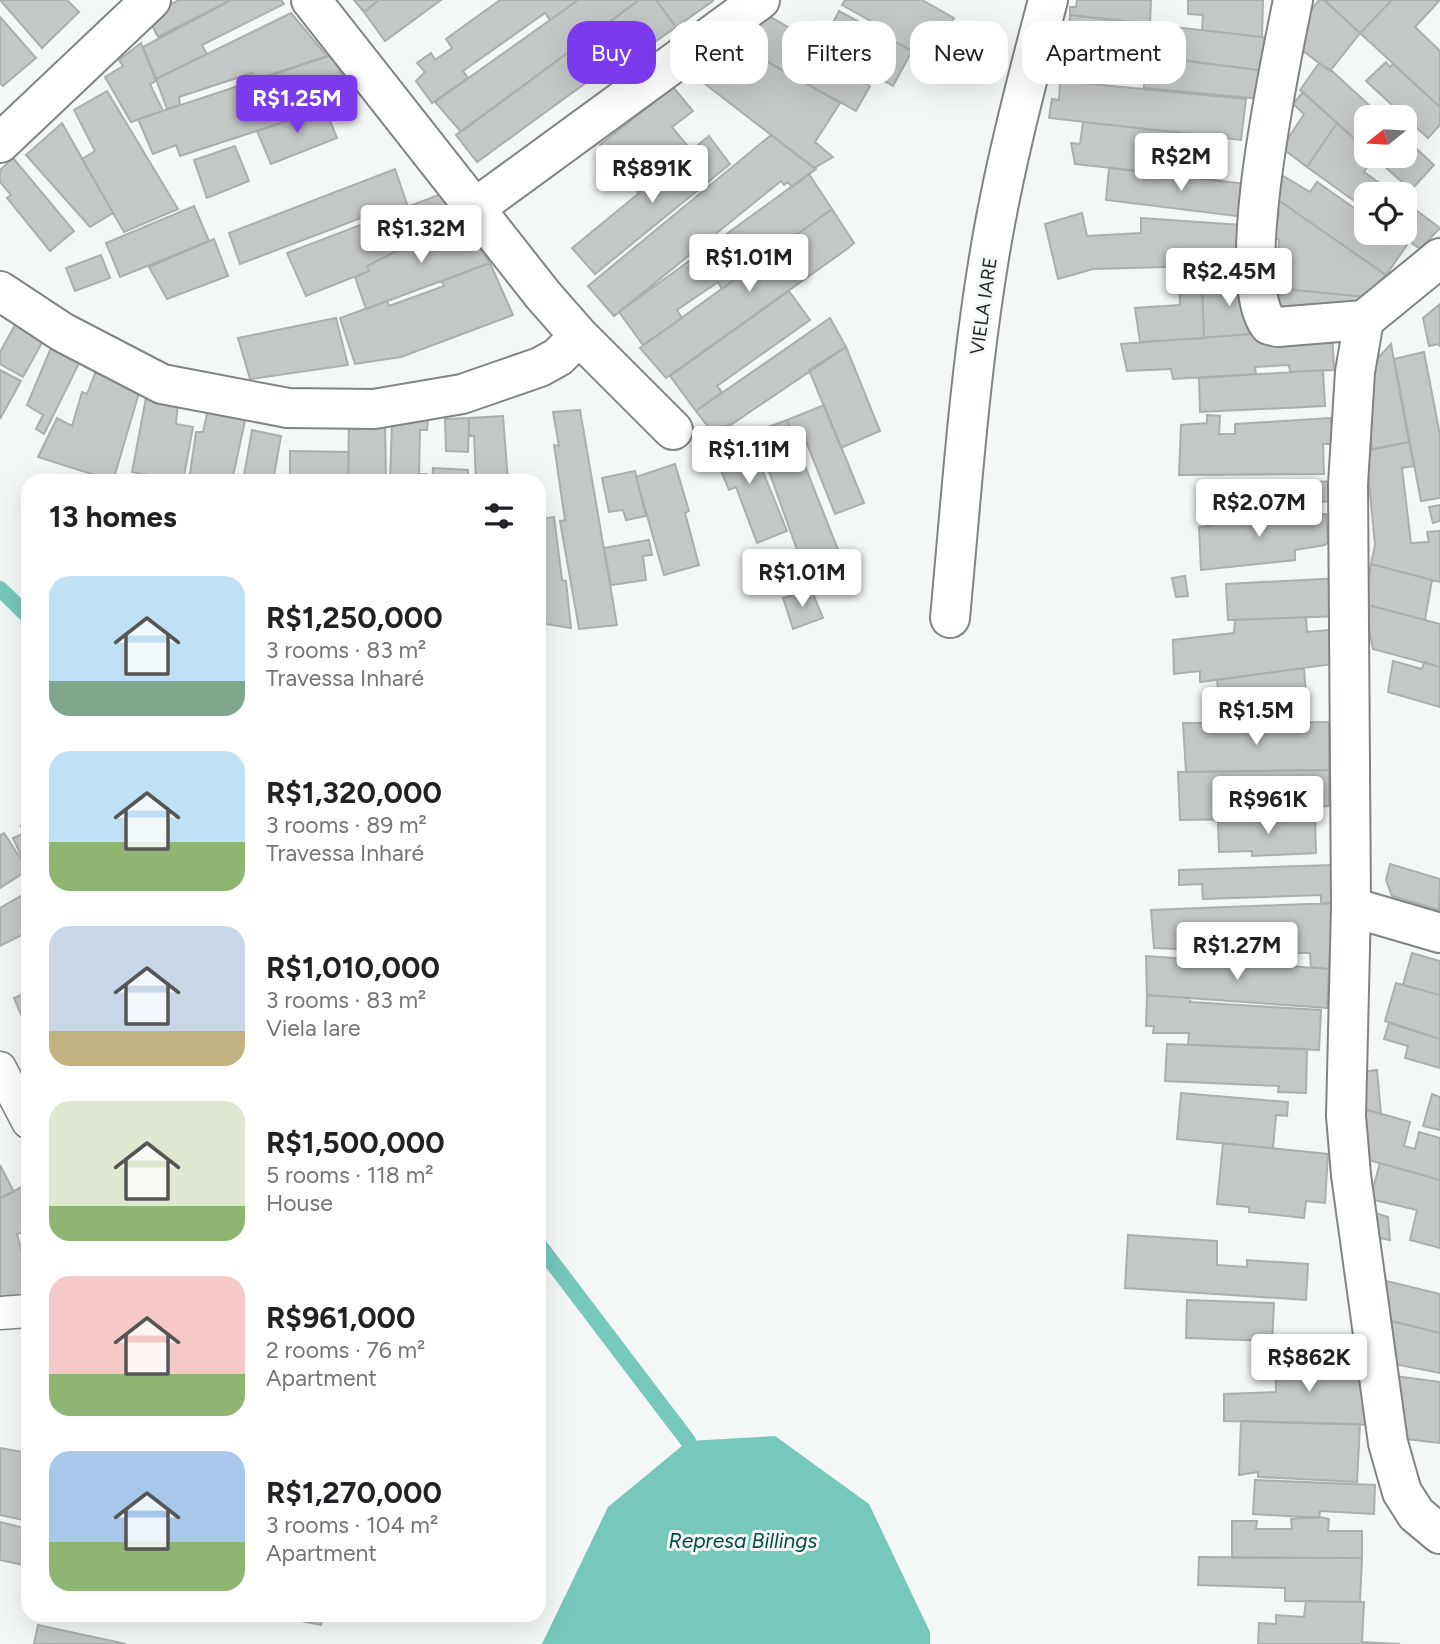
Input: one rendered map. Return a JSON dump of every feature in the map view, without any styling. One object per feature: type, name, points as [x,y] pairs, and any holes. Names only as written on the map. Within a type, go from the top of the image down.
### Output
[{"type":"street","points":[[311,0],[579,337],[673,430]]},
{"type":"street","points":[[475,208],[760,0]]},
{"type":"street","name":"VIELA IARE","points":[[950,618],[974,374],[988,265],[1008,153],[1048,0]]},
{"type":"street","points":[[1293,0],[1273,98],[1259,192],[1256,257],[1261,309],[1269,325],[1277,327],[1364,320],[1440,258]]},
{"type":"street","points":[[0,143],[144,2]]},
{"type":"street","points":[[0,291],[62,332],[162,384],[288,408],[374,409],[462,394],[540,367],[558,357],[579,337]]},
{"type":"street","points":[[1364,320],[1355,372],[1348,484],[1351,907],[1346,1116],[1351,1175],[1386,1430],[1402,1492],[1416,1514],[1440,1534]]},
{"type":"street","points":[[1351,907],[1440,933]]},
{"type":"lane","points":[[0,1068],[21,1108]]},
{"type":"lane","points":[[0,1313],[21,1312]]},
{"type":"water","name":"Represa Billings","points":[[775,1436],[869,1504],[930,1632],[930,1644],[542,1644],[608,1507],[688,1441]]},
{"type":"building","points":[[0,0],[67,0],[79,12],[42,48]]},
{"type":"building","points":[[179,0],[231,0],[158,37],[147,16]]},
{"type":"building","points":[[231,0],[281,0],[284,4],[202,45],[207,54],[156,79],[143,47]]},
{"type":"building","points":[[354,0],[379,0],[364,12]]},
{"type":"building","points":[[379,0],[441,0],[385,41],[364,12]]},
{"type":"building","points":[[500,0],[578,0],[550,20],[545,13],[463,71],[468,78],[432,103],[416,81],[425,72],[417,63],[431,53],[435,60],[452,48],[446,39]]},
{"type":"building","points":[[578,0],[639,0],[611,21],[567,21],[567,53],[461,132],[435,102]]},
{"type":"building","points":[[639,0],[656,0],[672,21],[670,31],[656,41],[656,21],[611,21]]},
{"type":"building","points":[[656,0],[713,0],[685,21],[672,21]]},
{"type":"building","points":[[845,0],[922,0],[954,18],[952,21],[910,21],[910,50],[896,42],[896,21],[870,21],[842,5]]},
{"type":"building","points":[[1077,0],[1151,0],[1150,21],[1070,15],[1070,7],[1076,7]]},
{"type":"building","points":[[1188,0],[1263,0],[1262,37],[1202,30],[1203,15],[1188,14]]},
{"type":"building","points":[[1319,0],[1324,0],[1360,33],[1330,71],[1299,48],[1304,19]]},
{"type":"building","points":[[1324,0],[1392,0],[1360,33]]},
{"type":"building","points":[[1392,0],[1440,0],[1415,27],[1440,51],[1440,107],[1360,33]]},
{"type":"building","points":[[839,11],[857,21],[834,21]]},
{"type":"building","points":[[291,13],[327,56],[255,80],[252,73],[179,97],[180,105],[167,109],[156,79]]},
{"type":"building","points":[[764,13],[782,24],[782,70],[768,62],[768,21],[754,21]]},
{"type":"building","points":[[1070,15],[1122,21],[1069,21]]},
{"type":"building","points":[[0,17],[36,58],[3,86],[0,83]]},
{"type":"building","points":[[1186,28],[1278,39],[1274,72],[1186,61]]},
{"type":"building","points":[[896,42],[910,50],[896,80]]},
{"type":"building","points":[[141,43],[156,81],[150,84],[163,111],[131,122],[105,77],[123,66],[119,60]]},
{"type":"building","points":[[567,53],[567,84],[584,84],[477,162],[456,135]]},
{"type":"building","points":[[332,55],[354,99],[180,156],[176,145],[153,154],[138,119]]},
{"type":"building","points":[[1186,61],[1266,71],[1262,99],[1144,88],[1144,84],[1186,84]]},
{"type":"building","points":[[768,62],[782,70],[782,84],[807,84],[840,103],[815,142],[833,157],[814,168],[705,84],[768,84]]},
{"type":"building","points":[[1386,62],[1390,67],[1393,64],[1440,107],[1440,125],[1428,138],[1418,129],[1418,105],[1392,105],[1366,81]]},
{"type":"building","points":[[1319,63],[1331,70],[1369,105],[1354,105],[1354,138],[1300,90]]},
{"type":"building","points":[[808,84],[867,84],[870,86],[856,111]]},
{"type":"building","points":[[1060,84],[1091,84],[1246,99],[1241,140],[1049,118],[1052,99],[1059,100]]},
{"type":"building","points":[[673,87],[693,111],[672,127],[691,150],[638,193],[600,145]]},
{"type":"building","points":[[107,91],[178,209],[124,232],[82,159],[95,151],[74,110]]},
{"type":"building","points":[[1303,92],[1337,123],[1307,167],[1282,148],[1304,114],[1293,104]]},
{"type":"building","points":[[325,108],[337,138],[271,164],[257,131]]},
{"type":"building","points":[[1083,122],[1211,136],[1205,178],[1075,164],[1071,143],[1080,144]]},
{"type":"building","points":[[62,123],[113,213],[90,227],[26,155]]},
{"type":"building","points":[[1337,123],[1354,138],[1354,168],[1367,168],[1364,172],[1378,182],[1354,182],[1354,201],[1307,167]]},
{"type":"building","points":[[771,135],[816,169],[792,187],[788,182],[784,185],[781,181],[614,316],[588,286]]},
{"type":"building","points":[[709,136],[730,164],[595,274],[572,248]]},
{"type":"building","points":[[235,146],[249,181],[207,198],[194,160]]},
{"type":"building","points":[[1418,150],[1434,165],[1417,183],[1402,182],[1386,168],[1418,168]]},
{"type":"building","points":[[13,158],[74,231],[50,251],[7,198],[11,195],[0,182],[0,170]]},
{"type":"building","points":[[1109,168],[1254,185],[1252,218],[1106,200]]},
{"type":"building","points":[[395,169],[408,207],[376,219],[374,213],[240,264],[229,233]]},
{"type":"building","points":[[809,174],[832,209],[722,289],[718,282],[677,310],[682,318],[643,345],[619,312]]},
{"type":"building","points":[[1280,174],[1310,192],[1317,182],[1354,208],[1354,245],[1407,245],[1386,275],[1271,195]]},
{"type":"building","points":[[441,194],[456,221],[367,266],[369,271],[306,296],[287,253]]},
{"type":"building","points":[[1271,195],[1386,275],[1365,297],[1276,288],[1279,240],[1273,236],[1279,213],[1270,209]]},
{"type":"building","points":[[194,206],[209,241],[120,277],[106,243]]},
{"type":"building","points":[[832,209],[854,243],[847,249],[666,378],[640,348]]},
{"type":"building","points":[[1417,211],[1440,228],[1420,249],[1414,245],[1417,245]]},
{"type":"building","points":[[1082,213],[1087,236],[1141,233],[1141,218],[1242,225],[1242,265],[1093,269],[1058,279],[1045,224]]},
{"type":"building","points":[[459,219],[490,263],[366,309],[355,277],[369,271],[367,266]]},
{"type":"building","points":[[214,239],[228,276],[167,299],[149,267]]},
{"type":"building","points":[[101,255],[110,278],[75,291],[66,268]]},
{"type":"building","points":[[490,263],[513,315],[401,357],[355,364],[340,318],[387,301],[389,306],[444,286],[442,281]]},
{"type":"building","points":[[1254,279],[1258,333],[1204,338],[1202,281]]},
{"type":"building","points":[[1202,281],[1204,338],[1140,342],[1135,308],[1180,305],[1179,283]]},
{"type":"building","points":[[1276,288],[1365,297],[1324,321],[1277,313]]},
{"type":"building","points":[[789,291],[810,320],[717,386],[722,392],[696,411],[670,376]]},
{"type":"building","points":[[1440,304],[1440,347],[1439,344],[1429,346],[1423,318]]},
{"type":"building","points":[[20,316],[48,332],[23,377],[0,364],[0,352]]},
{"type":"building","points":[[336,318],[348,365],[250,379],[238,338]]},
{"type":"building","points":[[830,318],[846,347],[732,424],[712,432],[696,411]]},
{"type":"building","points":[[1332,328],[1334,370],[1290,372],[1289,365],[1255,367],[1256,374],[1173,379],[1171,369],[1127,371],[1121,344]]},
{"type":"building","points":[[55,338],[82,357],[44,434],[36,429],[43,415],[27,405]]},
{"type":"building","points":[[1391,344],[1409,442],[1372,449],[1364,373]]},
{"type":"building","points":[[846,347],[880,431],[841,448],[809,370]]},
{"type":"building","points":[[1424,352],[1440,435],[1440,498],[1421,501],[1394,359]]},
{"type":"building","points":[[98,366],[139,393],[115,474],[91,474],[38,457],[57,418],[72,426],[82,392],[87,394]]},
{"type":"building","points":[[0,370],[21,381],[0,419]]},
{"type":"building","points":[[1323,370],[1325,406],[1200,412],[1199,378]]},
{"type":"building","points":[[146,398],[178,403],[176,424],[193,427],[184,474],[132,472]]},
{"type":"building","points":[[824,405],[864,503],[835,514],[803,434],[794,438],[787,420]]},
{"type":"building","points":[[208,409],[246,416],[234,474],[190,474],[196,432],[203,432]]},
{"type":"building","points":[[580,410],[617,625],[579,629],[560,521],[565,520],[554,445],[559,446],[553,412]]},
{"type":"building","points":[[1207,415],[1220,416],[1219,434],[1235,434],[1235,424],[1331,418],[1333,444],[1323,444],[1324,474],[1179,475],[1181,425],[1207,423]]},
{"type":"building","points":[[503,416],[507,474],[476,474],[474,436],[469,435],[469,418]]},
{"type":"building","points":[[469,418],[468,452],[446,451],[445,419]]},
{"type":"building","points":[[428,420],[427,430],[420,430],[419,474],[390,474],[392,422]]},
{"type":"building","points":[[787,420],[844,565],[811,589],[755,432]]},
{"type":"building","points":[[349,422],[385,422],[386,474],[348,474]]},
{"type":"building","points":[[252,430],[281,436],[274,474],[244,474]]},
{"type":"building","points":[[748,435],[787,531],[757,543],[736,487],[729,490],[717,461],[709,463],[705,452]]},
{"type":"building","points":[[1409,442],[1414,466],[1402,468],[1411,543],[1429,542],[1427,532],[1440,531],[1440,582],[1371,564],[1375,545],[1366,451]]},
{"type":"building","points":[[290,451],[349,452],[348,474],[290,474]]},
{"type":"building","points":[[675,464],[689,511],[685,513],[699,565],[664,575],[636,477]]},
{"type":"building","points":[[433,468],[468,470],[468,474],[433,474]]},
{"type":"building","points":[[635,471],[646,516],[626,520],[623,510],[609,512],[602,478]]},
{"type":"building","points":[[1338,481],[1337,500],[1313,503],[1314,515],[1206,518],[1205,486]]},
{"type":"building","points":[[1440,505],[1440,521],[1433,523],[1429,507]]},
{"type":"building","points":[[1326,514],[1328,542],[1325,545],[1295,550],[1295,560],[1201,570],[1199,527],[1211,526],[1211,518]]},
{"type":"building","points":[[554,517],[562,580],[566,581],[571,628],[546,624],[546,518]]},
{"type":"building","points":[[649,540],[652,555],[643,556],[646,580],[611,585],[604,548]]},
{"type":"building","points":[[1371,564],[1432,580],[1425,620],[1364,604]]},
{"type":"building","points":[[1185,576],[1188,596],[1176,597],[1172,578]]},
{"type":"building","points":[[1341,578],[1342,616],[1228,620],[1226,584]]},
{"type":"building","points":[[811,589],[823,618],[793,629],[783,598]]},
{"type":"building","points":[[1364,604],[1440,624],[1440,667],[1373,649]]},
{"type":"building","points":[[1306,617],[1307,632],[1341,629],[1341,663],[1200,682],[1200,671],[1174,674],[1173,640],[1234,633],[1235,620]]},
{"type":"building","points":[[1393,661],[1422,669],[1424,662],[1440,667],[1440,707],[1388,692]]},
{"type":"building","points":[[1304,668],[1307,709],[1293,711],[1293,702],[1245,706],[1245,700],[1220,703],[1217,680]]},
{"type":"building","points":[[1329,722],[1329,770],[1186,772],[1183,723]]},
{"type":"building","points":[[1329,770],[1329,806],[1251,811],[1252,819],[1180,820],[1178,772]]},
{"type":"building","points":[[1315,817],[1316,853],[1252,856],[1252,851],[1219,852],[1218,819]]},
{"type":"building","points":[[4,833],[21,859],[21,874],[0,888],[0,835]]},
{"type":"building","points":[[21,835],[21,855],[13,838]]},
{"type":"building","points":[[1390,864],[1440,879],[1439,910],[1392,896],[1386,880]]},
{"type":"building","points":[[1333,865],[1332,903],[1321,904],[1321,895],[1203,899],[1202,884],[1179,885],[1179,870]]},
{"type":"building","points":[[21,896],[21,936],[0,946],[0,908]]},
{"type":"building","points":[[1332,903],[1329,969],[1311,967],[1310,953],[1296,953],[1297,958],[1210,957],[1209,950],[1154,948],[1151,910]]},
{"type":"building","points":[[1412,953],[1440,961],[1440,995],[1403,985]]},
{"type":"building","points":[[1146,956],[1329,969],[1327,1008],[1147,995]]},
{"type":"building","points":[[1396,983],[1440,995],[1440,1039],[1385,1021]]},
{"type":"building","points":[[21,995],[21,1014],[14,998]]},
{"type":"building","points":[[1147,995],[1191,998],[1190,1002],[1321,1010],[1319,1050],[1188,1045],[1189,1033],[1153,1033],[1154,1026],[1146,1026]]},
{"type":"building","points":[[1389,1023],[1440,1039],[1440,1068],[1405,1058],[1408,1046],[1384,1039]]},
{"type":"building","points":[[1167,1044],[1307,1049],[1306,1093],[1278,1092],[1279,1086],[1165,1081]]},
{"type":"building","points":[[1377,1070],[1381,1114],[1358,1107],[1354,1073]]},
{"type":"building","points":[[1181,1093],[1288,1102],[1287,1116],[1276,1115],[1273,1148],[1177,1139]]},
{"type":"building","points":[[1432,1094],[1440,1097],[1440,1130],[1423,1126]]},
{"type":"building","points":[[1358,1107],[1410,1122],[1404,1146],[1415,1149],[1419,1132],[1440,1138],[1440,1180],[1365,1159]]},
{"type":"building","points":[[1223,1143],[1328,1154],[1325,1203],[1306,1201],[1304,1218],[1249,1212],[1249,1207],[1217,1204]]},
{"type":"building","points":[[1380,1163],[1440,1180],[1440,1248],[1410,1240],[1417,1210],[1370,1199]]},
{"type":"building","points":[[0,1165],[14,1192],[0,1198]]},
{"type":"building","points":[[21,1188],[21,1233],[17,1234],[21,1249],[21,1309],[0,1309],[0,1198]]},
{"type":"building","points":[[1372,1212],[1388,1217],[1390,1240],[1374,1237]]},
{"type":"building","points":[[1128,1235],[1217,1241],[1217,1265],[1247,1267],[1247,1260],[1308,1264],[1306,1300],[1125,1288]]},
{"type":"building","points":[[1382,1280],[1440,1294],[1440,1333],[1391,1321]]},
{"type":"building","points":[[1187,1300],[1274,1303],[1272,1341],[1186,1338]]},
{"type":"building","points":[[1391,1321],[1440,1333],[1440,1373],[1384,1362],[1382,1349]]},
{"type":"building","points":[[1275,1358],[1368,1358],[1373,1425],[1224,1421],[1224,1394],[1276,1392]]},
{"type":"building","points":[[1395,1376],[1440,1382],[1440,1443],[1397,1438]]},
{"type":"building","points":[[1241,1421],[1360,1424],[1357,1482],[1258,1477],[1258,1472],[1239,1475]]},
{"type":"building","points":[[0,1448],[21,1452],[21,1520],[0,1515]]},
{"type":"building","points":[[1255,1480],[1375,1485],[1374,1514],[1320,1511],[1319,1518],[1253,1514]]},
{"type":"building","points":[[1291,1519],[1329,1519],[1328,1531],[1362,1531],[1362,1558],[1232,1558],[1232,1521],[1257,1521],[1256,1529],[1292,1529]]},
{"type":"building","points":[[0,1522],[21,1527],[21,1564],[0,1560]]},
{"type":"building","points":[[1199,1557],[1362,1558],[1360,1602],[1285,1601],[1285,1588],[1198,1585]]},
{"type":"building","points":[[1306,1601],[1364,1602],[1362,1642],[1400,1644],[1258,1644],[1259,1623],[1276,1624],[1276,1615],[1304,1617]]},
{"type":"building","points":[[38,1625],[126,1644],[34,1644]]},
{"type":"waterway","points":[[0,589],[21,609]]},
{"type":"waterway","points":[[546,1254],[688,1441]]}]
